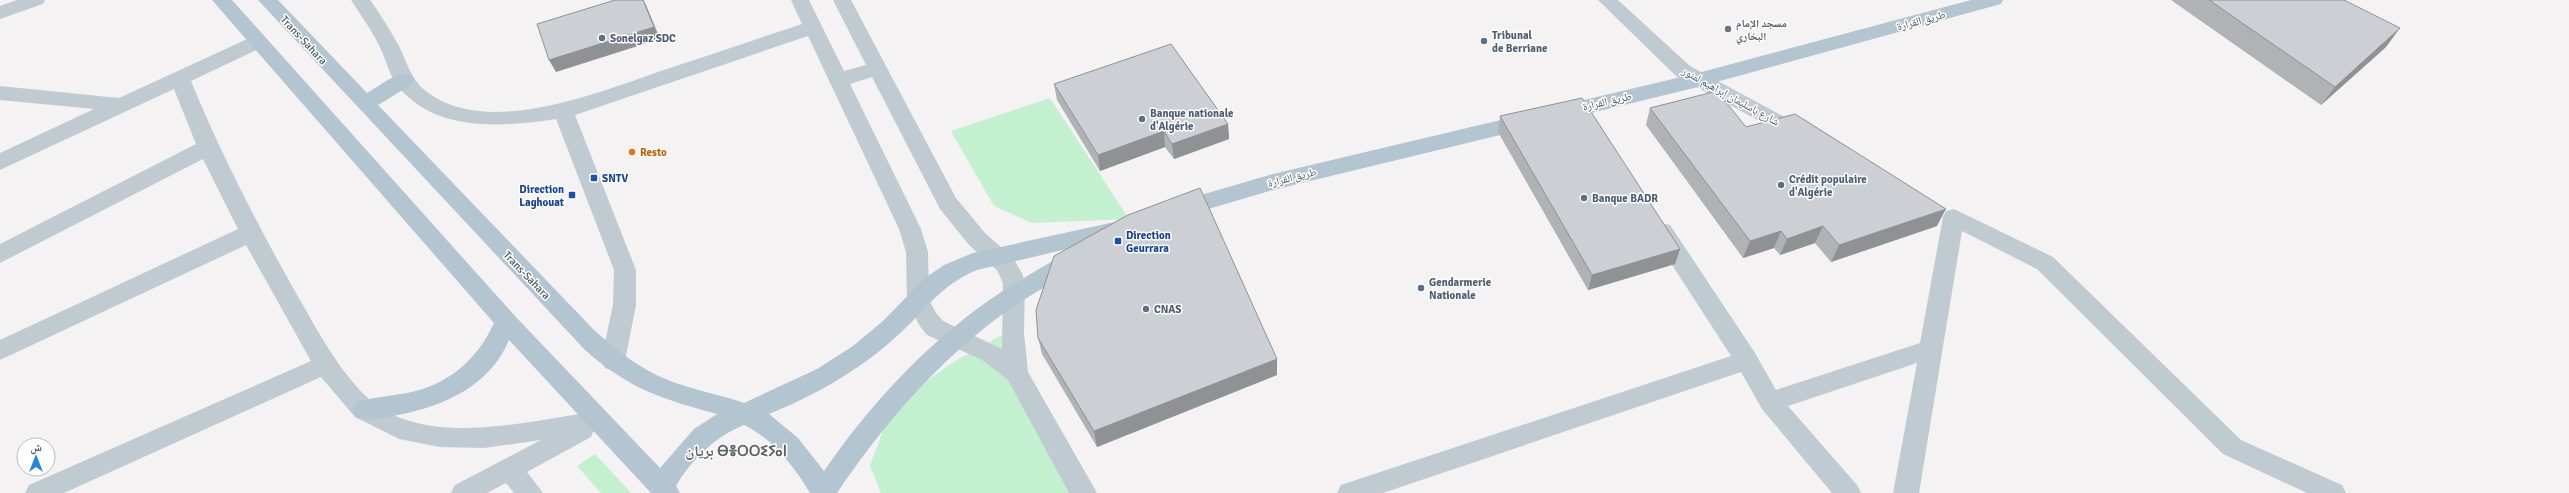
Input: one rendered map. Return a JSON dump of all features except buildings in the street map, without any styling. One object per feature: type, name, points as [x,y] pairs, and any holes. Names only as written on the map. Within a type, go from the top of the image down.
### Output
[{"type":"main road","points":[[221,0],[256,42],[506,321],[665,490],[673,469],[703,436],[722,423],[742,413],[785,397],[831,373],[860,353],[891,328],[933,284],[952,271],[973,262],[996,256],[1131,226],[1014,294],[957,338],[894,398],[846,458],[823,493]]},
{"type":"main road","name":"Trans-Sahara","points":[[267,0],[586,337],[613,362],[647,382],[686,397],[742,413],[768,427],[791,445],[809,468],[823,493]]},
{"type":"main road","name":"طريق القرارة","points":[[1157,217],[1266,184],[1698,80],[1994,0]]},
{"type":"main road","points":[[365,104],[404,80]]},
{"type":"main road","points":[[364,410],[399,406],[429,399],[458,385],[486,360],[499,343],[506,321]]},
{"type":"street","points":[[0,12],[36,0]]},
{"type":"street","points":[[360,0],[392,52],[404,80],[421,98],[448,112],[483,118],[522,118],[564,111],[812,27]]},
{"type":"street","points":[[800,0],[910,229],[918,259],[918,300],[921,310],[934,328],[990,353],[1016,373]]},
{"type":"street","points":[[842,0],[948,203],[977,239],[996,256],[1011,273],[1014,283],[1012,333],[1016,373],[1074,480],[1084,493]]},
{"type":"street","name":"شارع باسليمان إبراهيم لمنور","points":[[1607,0],[1683,71],[1816,142]]},
{"type":"street","points":[[0,162],[180,79],[256,42]]},
{"type":"street","points":[[839,80],[878,68]]},
{"type":"street","points":[[180,79],[208,147],[251,233],[325,365],[364,410],[399,429],[440,437],[484,438],[599,421]]},
{"type":"street","points":[[0,93],[123,104]]},
{"type":"street","points":[[1581,108],[1594,128]]},
{"type":"street","points":[[564,111],[625,270],[627,289],[626,306],[613,362]]},
{"type":"street","points":[[0,254],[208,147]]},
{"type":"street","points":[[1906,493],[1931,349],[1947,213],[2045,263],[2232,447],[2333,493]]},
{"type":"street","points":[[1651,214],[1747,360],[1770,402],[1848,493]]},
{"type":"street","points":[[0,351],[251,233]]},
{"type":"street","points":[[1770,402],[1931,349]]},
{"type":"street","points":[[1350,493],[1747,360]]},
{"type":"street","points":[[38,493],[325,365]]},
{"type":"street","points":[[464,493],[599,421]]},
{"type":"street","points":[[509,469],[530,493]]},
{"type":"green space","points":[[1050,98],[1129,219],[1032,223],[994,206],[951,131]]},
{"type":"green space","points":[[1002,335],[1037,389],[1097,493],[881,493],[870,466],[885,425],[915,389],[955,361]]},
{"type":"green space","points":[[595,454],[631,493],[601,493],[577,466]]},
{"type":"place","name":"مسجد الإمام البخاري","points":[[1728,29]]},
{"type":"place","name":"Sonelgaz SDC","points":[[602,38]]},
{"type":"place","name":"Tribunal de Berriane","points":[[1484,41]]},
{"type":"place","name":"Banque nationale d'Algérie","points":[[1142,119]]},
{"type":"place","name":"Resto","points":[[632,152]]},
{"type":"place","name":"SNTV","points":[[594,178]]},
{"type":"place","name":"Crédit populaire d'Algérie","points":[[1781,185]]},
{"type":"place","name":"Direction Laghouat","points":[[572,195]]},
{"type":"place","name":"Banque BADR","points":[[1584,198]]},
{"type":"place","name":"Direction Geurrara","points":[[1118,241]]},
{"type":"place","name":"Gendarmerie Nationale","points":[[1421,288]]},
{"type":"place","name":"CNAS","points":[[1146,309]]},
{"type":"district","name":"بريان ⴱⴻⵔⵔⵉⵢⴰⵏ","points":[[736,451]]}]
